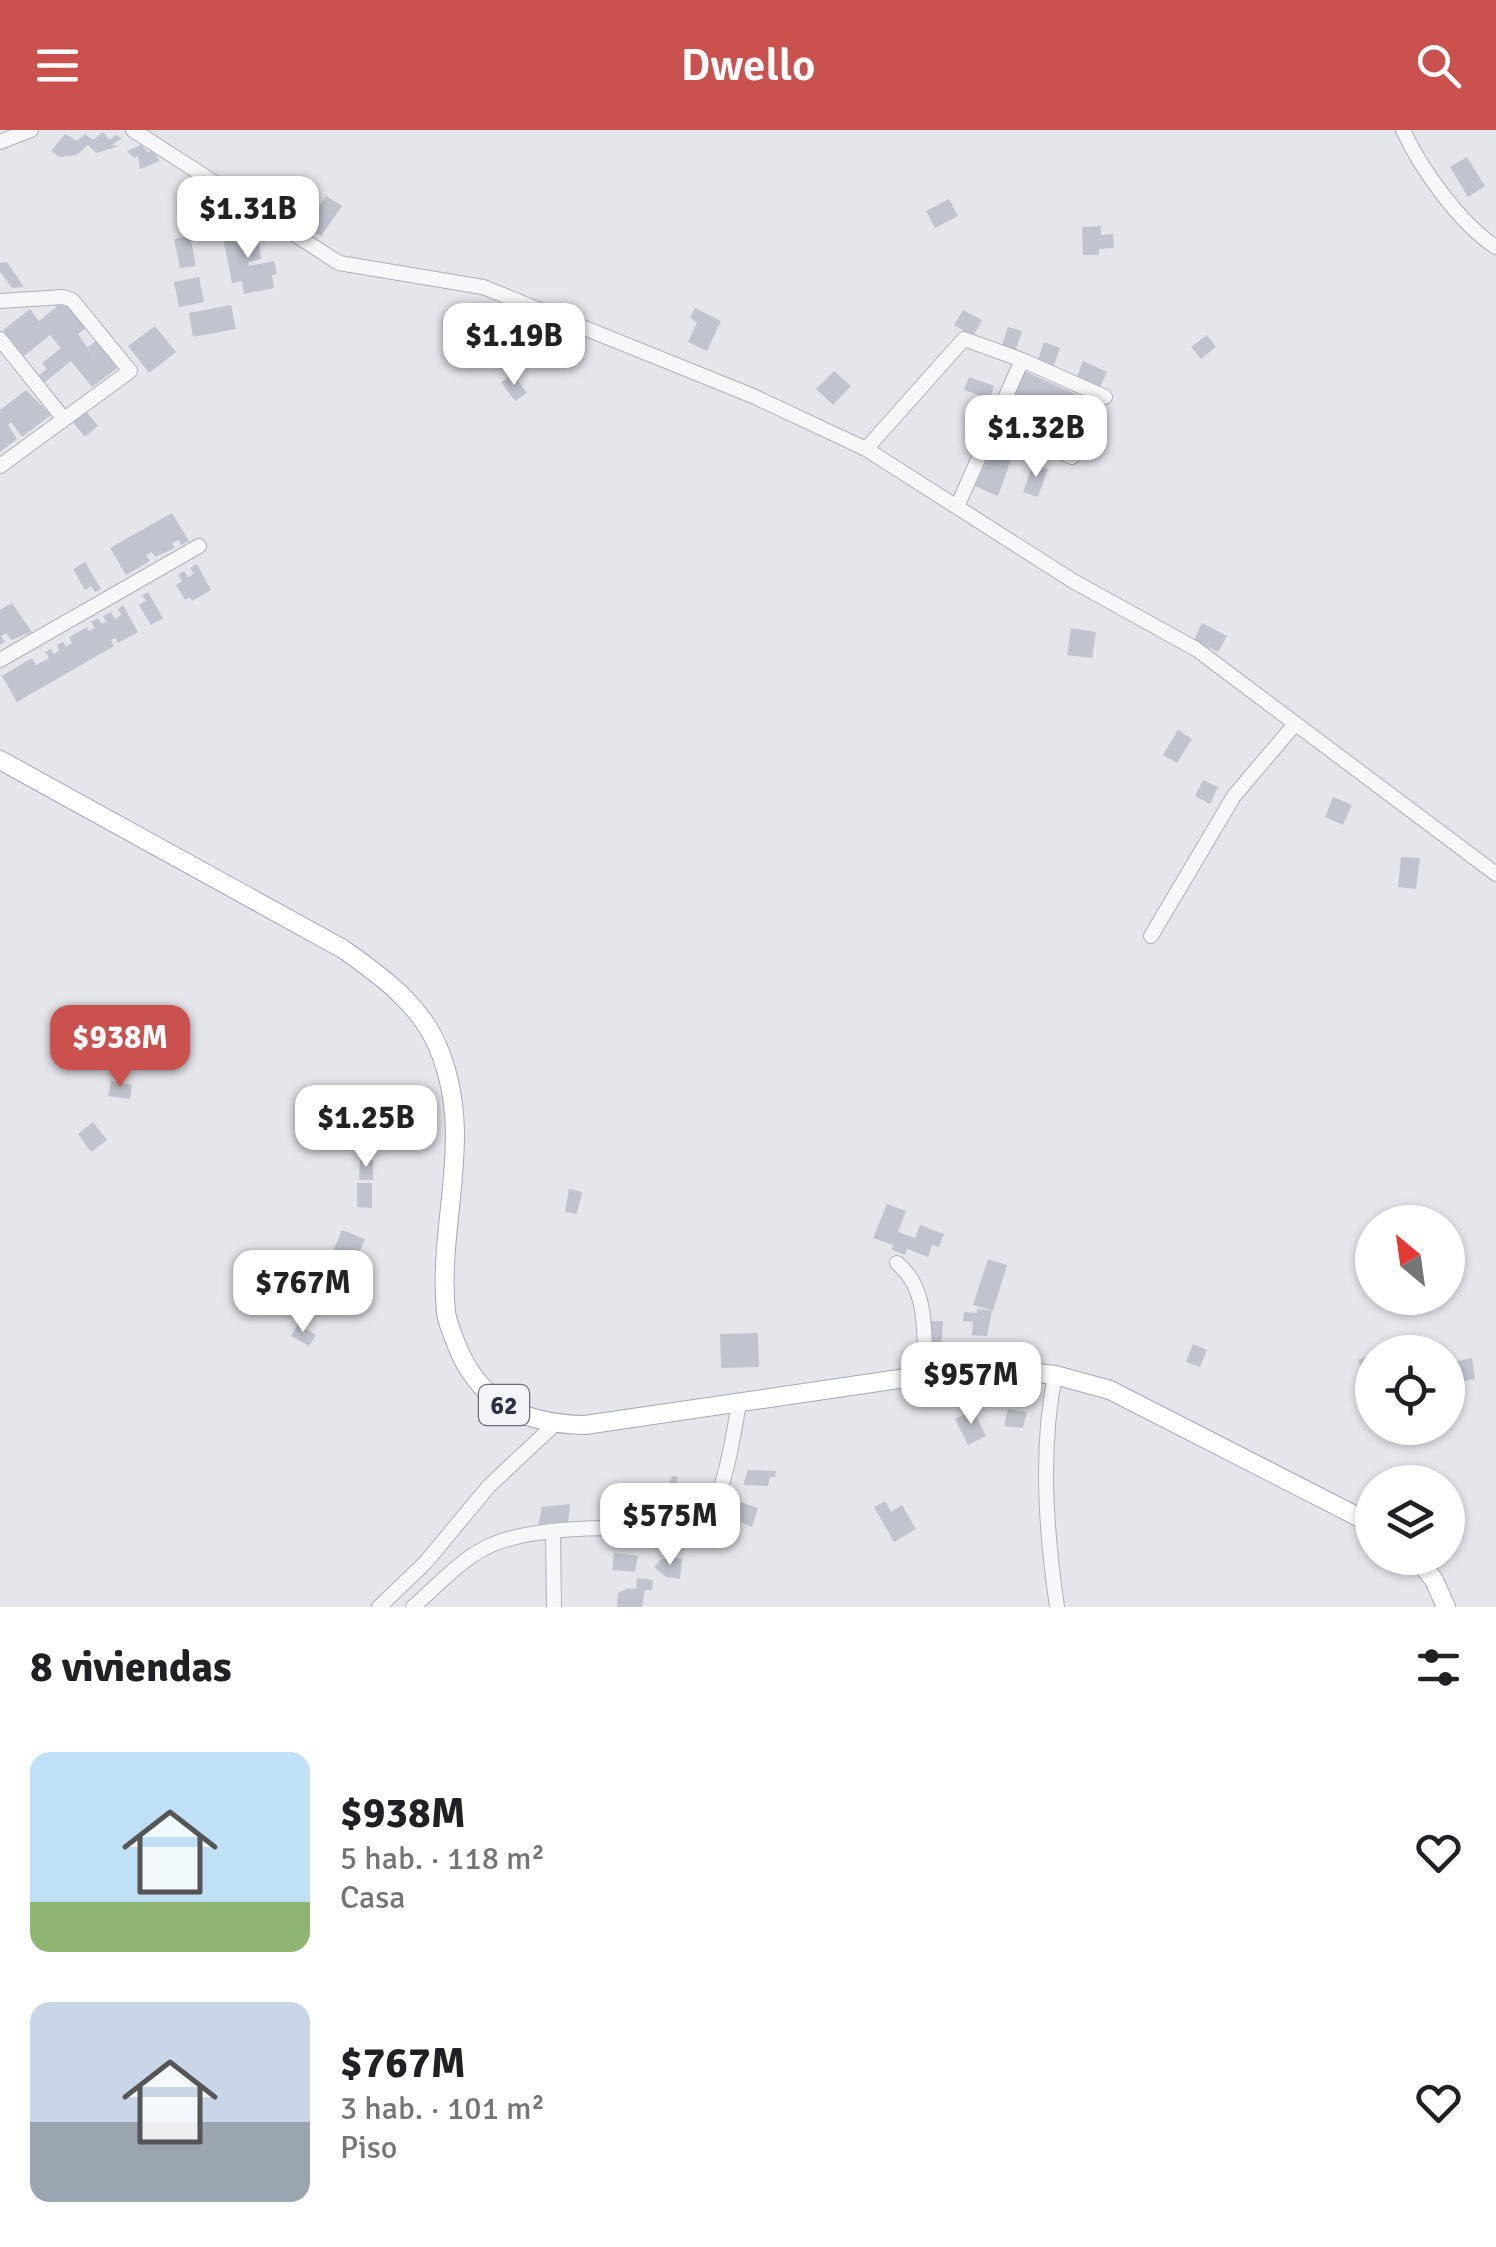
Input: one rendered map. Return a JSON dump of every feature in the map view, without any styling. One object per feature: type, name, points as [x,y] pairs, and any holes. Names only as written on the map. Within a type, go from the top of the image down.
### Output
[{"type":"main road","name":"62","points":[[0,760],[343,950],[384,978],[409,1003],[437,1043],[455,1105],[456,1159],[446,1315],[462,1361],[490,1396],[521,1416],[586,1426],[926,1375],[1010,1370],[1055,1375],[1110,1390],[1355,1515]]},
{"type":"main road","points":[[1430,1575],[1446,1607]]},
{"type":"street","points":[[1,144],[32,130]]},
{"type":"street","points":[[133,130],[339,263],[483,287],[753,396],[866,449],[1073,581],[1196,649],[1496,874]]},
{"type":"street","points":[[1403,130],[1447,199],[1476,232],[1496,247]]},
{"type":"street","points":[[0,302],[68,298],[130,371],[0,466]]},
{"type":"street","points":[[0,338],[63,418]]},
{"type":"street","points":[[866,449],[964,339],[1105,396]]},
{"type":"street","points":[[957,507],[1022,360]]},
{"type":"street","points":[[996,424],[1072,456]]},
{"type":"street","points":[[0,660],[199,546]]},
{"type":"street","points":[[1151,936],[1234,796],[1295,724]]},
{"type":"street","points":[[897,1263],[913,1278],[920,1292],[926,1375]]},
{"type":"street","points":[[1055,1375],[1046,1436],[1057,1607]]},
{"type":"street","points":[[413,1607],[480,1550],[530,1534],[701,1524],[710,1515],[719,1494],[739,1404]]},
{"type":"street","points":[[379,1607],[425,1563],[489,1486],[554,1424]]},
{"type":"street","points":[[553,1532],[554,1607]]},
{"type":"building","points":[[103,132],[110,140],[115,135],[122,138],[112,145],[119,146],[96,153],[88,145],[77,155],[60,157],[51,151],[65,134],[77,141],[85,134],[93,140]]},
{"type":"building","points":[[141,145],[148,152],[152,150],[160,161],[140,169],[138,156],[134,158],[127,151]]},
{"type":"building","points":[[1467,157],[1485,186],[1468,197],[1450,167]]},
{"type":"building","points":[[326,196],[342,206],[321,236],[306,227]]},
{"type":"building","points":[[949,199],[958,216],[935,228],[926,211]]},
{"type":"building","points":[[1101,226],[1101,235],[1113,234],[1114,248],[1099,249],[1099,255],[1083,255],[1082,227]]},
{"type":"building","points":[[257,227],[261,259],[248,262],[249,266],[274,261],[277,274],[272,275],[274,288],[244,294],[242,281],[232,283],[223,237]]},
{"type":"building","points":[[190,236],[196,266],[180,268],[174,239]]},
{"type":"building","points":[[7,262],[24,287],[12,288],[0,272],[0,263]]},
{"type":"building","points":[[199,277],[204,302],[179,307],[174,282]]},
{"type":"building","points":[[66,299],[88,326],[78,334],[97,361],[88,347],[96,341],[120,366],[92,387],[71,361],[45,382],[39,375],[47,369],[42,363],[61,348],[50,335],[24,356],[3,330],[30,309],[39,321]]},
{"type":"building","points":[[231,305],[236,329],[193,337],[189,313]]},
{"type":"building","points":[[695,308],[721,321],[707,351],[688,342],[697,322],[690,318]]},
{"type":"building","points":[[963,310],[982,320],[973,336],[954,325]]},
{"type":"building","points":[[155,326],[176,352],[149,373],[128,346]]},
{"type":"building","points":[[1008,327],[1022,331],[1015,352],[1001,348]]},
{"type":"building","points":[[1207,335],[1216,347],[1201,359],[1191,347]]},
{"type":"building","points":[[1044,342],[1060,348],[1053,368],[1037,362]]},
{"type":"building","points":[[1083,361],[1107,372],[1099,389],[1076,379]]},
{"type":"building","points":[[1022,370],[1093,402],[1071,450],[1000,418]]},
{"type":"building","points":[[834,371],[851,386],[833,405],[816,389]]},
{"type":"building","points":[[513,374],[527,393],[515,401],[501,382]]},
{"type":"building","points":[[969,377],[994,386],[990,399],[964,390]]},
{"type":"building","points":[[26,390],[51,415],[22,437],[11,422],[8,425],[17,439],[0,452],[0,410]]},
{"type":"building","points":[[86,411],[98,426],[85,437],[72,421]]},
{"type":"building","points":[[994,446],[1013,454],[998,496],[975,486]]},
{"type":"building","points":[[1033,464],[1048,469],[1038,497],[1023,492]]},
{"type":"building","points":[[172,513],[189,541],[181,545],[179,540],[172,543],[175,548],[155,557],[152,552],[146,555],[150,561],[126,575],[110,548]]},
{"type":"building","points":[[85,562],[101,589],[95,592],[91,586],[85,590],[73,569]]},
{"type":"building","points":[[197,564],[211,590],[192,601],[190,597],[185,600],[176,585],[182,581],[178,575],[184,571],[188,577],[194,574],[190,568]]},
{"type":"building","points":[[148,592],[163,618],[151,625],[139,605],[146,601],[142,595]]},
{"type":"building","points":[[12,603],[32,632],[11,640],[6,633],[1,636],[5,642],[0,645],[0,610]]},
{"type":"building","points":[[123,605],[138,632],[118,643],[115,638],[111,640],[114,646],[17,702],[2,676],[32,658],[36,665],[49,658],[45,652],[51,649],[54,654],[63,642],[66,647],[72,643],[69,637],[87,627],[89,631],[95,628],[91,622],[98,618],[102,624],[106,622],[103,616],[111,612],[115,619],[121,615],[118,609]]},
{"type":"building","points":[[1202,623],[1227,636],[1218,652],[1194,640]]},
{"type":"building","points":[[1071,628],[1096,632],[1092,658],[1067,655]]},
{"type":"building","points":[[1178,730],[1192,739],[1177,763],[1163,755]]},
{"type":"building","points":[[1203,780],[1218,787],[1210,804],[1195,796]]},
{"type":"building","points":[[1333,797],[1352,805],[1343,825],[1325,817]]},
{"type":"building","points":[[1401,857],[1420,858],[1416,889],[1398,887]]},
{"type":"building","points":[[111,1081],[132,1085],[130,1099],[108,1096]]},
{"type":"building","points":[[93,1122],[107,1140],[91,1152],[78,1134]]},
{"type":"building","points":[[360,1160],[373,1160],[373,1180],[359,1180]]},
{"type":"building","points":[[357,1183],[372,1183],[372,1208],[357,1207]]},
{"type":"building","points":[[569,1189],[582,1192],[577,1214],[565,1212]]},
{"type":"building","points":[[887,1204],[906,1211],[898,1232],[915,1238],[920,1225],[944,1234],[939,1247],[932,1245],[928,1257],[907,1249],[905,1255],[892,1250],[893,1245],[873,1238]]},
{"type":"building","points":[[342,1230],[365,1239],[356,1260],[351,1259],[349,1265],[335,1259],[338,1253],[333,1251]]},
{"type":"building","points":[[988,1259],[1007,1265],[993,1311],[973,1305]]},
{"type":"building","points":[[977,1309],[992,1311],[987,1336],[972,1335],[973,1322],[963,1321],[964,1312],[977,1313]]},
{"type":"building","points":[[929,1321],[943,1321],[941,1346],[928,1345]]},
{"type":"building","points":[[298,1324],[316,1335],[309,1346],[291,1336]]},
{"type":"building","points":[[758,1333],[759,1367],[721,1368],[720,1334]]},
{"type":"building","points":[[1193,1344],[1207,1350],[1200,1367],[1186,1362]]},
{"type":"building","points":[[1472,1358],[1475,1379],[1465,1381],[1465,1359]]},
{"type":"building","points":[[1008,1409],[1027,1412],[1023,1428],[1004,1426]]},
{"type":"building","points":[[973,1410],[986,1436],[968,1445],[955,1419]]},
{"type":"building","points":[[748,1470],[776,1471],[768,1486],[743,1485]]},
{"type":"building","points":[[675,1485],[704,1488],[697,1512],[668,1509]]},
{"type":"building","points":[[885,1501],[891,1512],[902,1505],[916,1529],[894,1542],[874,1507]]},
{"type":"building","points":[[741,1502],[758,1508],[752,1527],[741,1522],[739,1527],[733,1525]]},
{"type":"building","points":[[570,1504],[568,1523],[538,1526],[542,1507]]},
{"type":"building","points":[[614,1553],[638,1556],[635,1572],[612,1570]]},
{"type":"building","points":[[662,1559],[682,1559],[680,1579],[666,1577],[654,1567]]},
{"type":"building","points":[[637,1578],[653,1580],[652,1590],[645,1590],[642,1607],[617,1607],[618,1593],[636,1589]]}]
